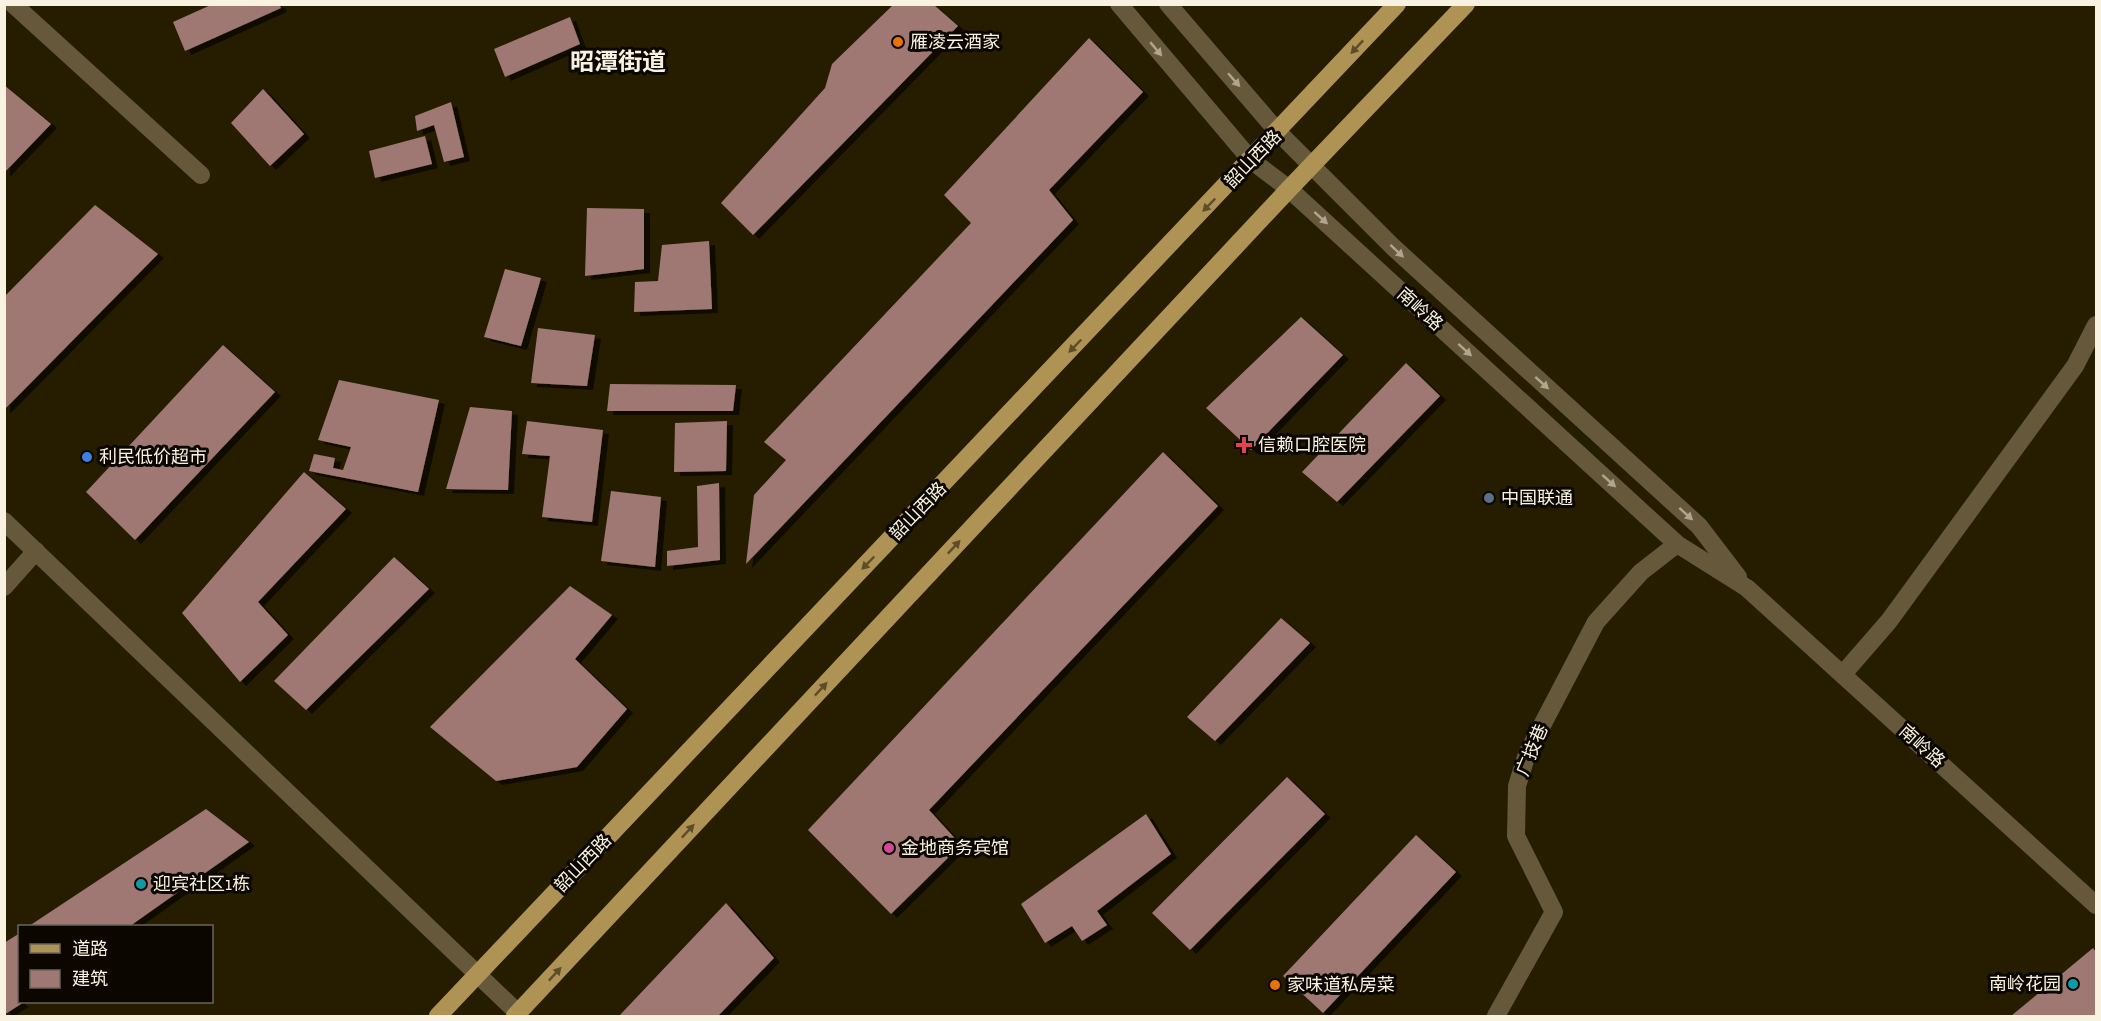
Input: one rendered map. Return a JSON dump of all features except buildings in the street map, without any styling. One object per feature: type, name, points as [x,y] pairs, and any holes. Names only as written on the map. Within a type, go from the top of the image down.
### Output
[{"type":"main road","name":"韶山西路","points":[[438,1017],[1397,4]]},
{"type":"main road","points":[[516,1015],[1289,189],[1466,4]]},
{"type":"street","points":[[13,4],[201,175]]},
{"type":"street","name":"南岭路","points":[[1119,4],[1251,160],[1289,189],[1677,544],[1747,588],[2097,905]]},
{"type":"street","name":"南岭路","points":[[1168,4],[1278,132],[1311,166],[1393,247],[1699,526],[1747,588]]},
{"type":"street","points":[[1842,674],[1889,621],[2075,366],[2097,325]]},
{"type":"street","points":[[4,521],[479,972],[516,1015]]},
{"type":"street","name":"广技巷","points":[[1496,1017],[1554,912],[1516,836],[1517,786],[1527,754],[1596,622],[1641,572],[1677,544]]},
{"type":"street","points":[[4,587],[36,551]]},
{"type":"place","name":"雁凌云酒家","points":[[898,42]]},
{"type":"place","name":"信赖口腔医院","points":[[1244,445]]},
{"type":"place","name":"利民低价超市","points":[[87,457]]},
{"type":"place","name":"中国联通","points":[[1489,498]]},
{"type":"place","name":"金地商务宾馆","points":[[889,848]]},
{"type":"place","name":"迎宾社区1栋","points":[[141,884]]},
{"type":"place","name":"南岭花园","points":[[2073,984]]},
{"type":"place","name":"家味道私房菜","points":[[1275,985]]},
{"type":"district","name":"昭潭街道","points":[[618,62]]}]
